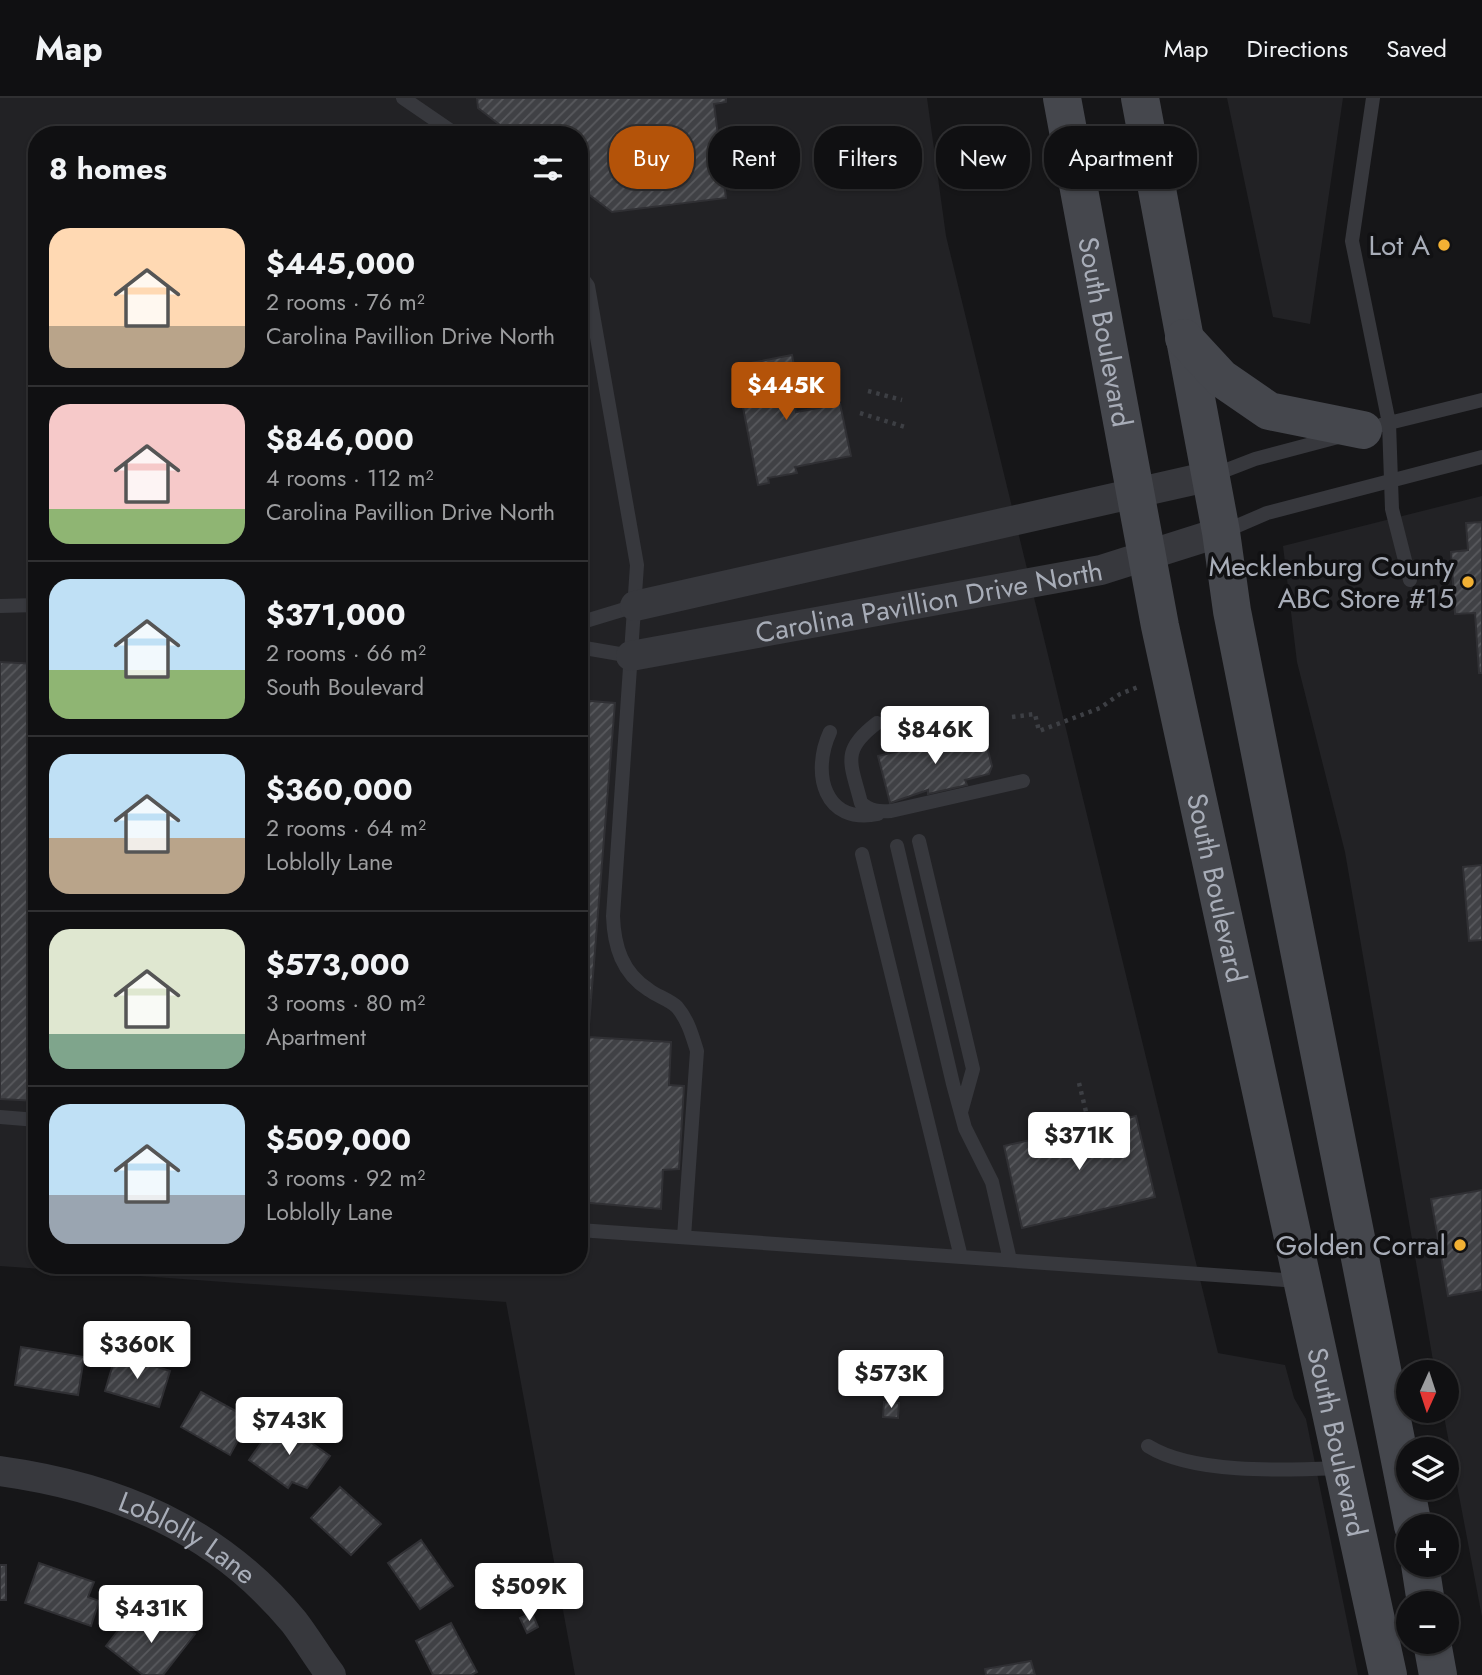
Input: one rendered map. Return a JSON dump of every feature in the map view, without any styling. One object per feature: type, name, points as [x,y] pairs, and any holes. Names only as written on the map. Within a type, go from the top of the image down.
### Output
[{"type":"main road","name":"South Boulevard","points":[[1062,98],[1147,556],[1388,1675]]},
{"type":"main road","name":"South Boulevard","points":[[1140,98],[1211,476],[1235,624],[1411,1514]]},
{"type":"main road","points":[[1184,338],[1221,378],[1269,411],[1376,426]]},
{"type":"main road","points":[[1434,1654],[1438,1675]]},
{"type":"street","name":"Carolina Pavillion Drive North","points":[[635,606],[1211,476]]},
{"type":"street","name":"Carolina Pavillion Drive North","points":[[631,656],[1101,570],[1221,532]]},
{"type":"street","name":"Loblolly Lane","points":[[0,1471],[56,1479],[112,1494],[165,1518],[223,1555],[266,1593],[294,1622],[331,1675]]},
{"type":"lane","points":[[403,98],[444,126]]},
{"type":"lane","points":[[1373,98],[1352,241],[1376,426],[1391,481],[1392,509],[1410,580]]},
{"type":"lane","points":[[588,286],[635,553],[635,606],[613,916],[614,943],[625,967],[640,985],[675,1005],[688,1023],[697,1051],[684,1237]]},
{"type":"lane","points":[[1211,476],[1255,459],[1482,400]]},
{"type":"lane","points":[[1221,532],[1267,513],[1482,457]]},
{"type":"lane","points":[[0,606],[28,605]]},
{"type":"lane","points":[[588,620],[635,606]]},
{"type":"lane","points":[[588,649],[631,656]]},
{"type":"lane","points":[[877,723],[858,737],[851,752],[851,764],[861,803],[878,813],[1023,781]]},
{"type":"lane","points":[[830,732],[823,747],[821,766],[828,798],[838,810],[855,815],[891,811]]},
{"type":"lane","points":[[919,841],[973,1069],[961,1112]]},
{"type":"lane","points":[[897,846],[961,1112],[992,1182],[1010,1261]]},
{"type":"lane","points":[[862,854],[961,1257]]},
{"type":"lane","points":[[0,1117],[28,1119]]},
{"type":"lane","points":[[588,1231],[1304,1281]]},
{"type":"lane","points":[[1148,1446],[1163,1455],[1199,1466],[1344,1467]]},
{"type":"path","points":[[868,391],[902,400]]},
{"type":"path","points":[[860,413],[908,428]]},
{"type":"path","points":[[1012,718],[1035,714],[1039,731],[1100,708],[1120,694],[1142,686]]},
{"type":"path","points":[[1079,1083],[1088,1120]]},
{"type":"shaded area","points":[[0,98],[927,98],[936,163],[936,189],[940,189],[946,236],[1218,1353],[1285,1365],[1294,1398],[1306,1419],[1358,1675],[575,1675],[506,1302],[112,1274],[588,1274],[588,126],[28,126],[28,1268],[0,1266]]},
{"type":"shaded area","points":[[1227,98],[1343,98],[1310,324],[1273,317]]},
{"type":"shaded area","points":[[1482,496],[1482,1617],[1459,1496],[1459,1437],[1448,1437],[1445,1423],[1460,1423],[1460,1360],[1433,1360],[1345,852],[1297,662],[1283,546]]},
{"type":"building","points":[[477,98],[726,98],[726,102],[714,104],[717,126],[708,126],[708,189],[725,189],[726,198],[612,212],[588,194],[588,126],[501,126],[478,108]]},
{"type":"building","points":[[792,355],[796,376],[789,378],[796,412],[840,404],[851,456],[795,467],[797,473],[768,478],[769,483],[758,485],[735,366]]},
{"type":"building","name":"Mecklenburg County ABC Store #15","points":[[1482,522],[1482,673],[1479,673],[1475,613],[1455,614],[1451,552],[1468,550],[1466,523]]},
{"type":"building","points":[[0,662],[28,664],[28,1101],[0,1099]]},
{"type":"building","points":[[588,701],[615,703],[588,1037]]},
{"type":"building","points":[[976,732],[984,735],[992,766],[989,774],[965,780],[967,785],[928,794],[928,790],[890,803],[878,756]]},
{"type":"building","points":[[1482,865],[1482,940],[1469,941],[1463,867]]},
{"type":"building","points":[[588,1037],[671,1042],[669,1085],[684,1086],[679,1169],[663,1170],[661,1209],[588,1203]]},
{"type":"building","points":[[1136,1116],[1155,1197],[1022,1228],[1004,1146]]},
{"type":"building","name":"Golden Corral","points":[[1482,1190],[1482,1290],[1448,1296],[1431,1199]]},
{"type":"building","points":[[21,1347],[84,1357],[78,1395],[15,1385]]},
{"type":"building","points":[[116,1354],[170,1371],[159,1407],[105,1391]]},
{"type":"building","points":[[201,1392],[250,1419],[230,1455],[181,1427]]},
{"type":"building","points":[[884,1402],[899,1403],[898,1418],[883,1417]]},
{"type":"building","points":[[278,1419],[330,1456],[307,1488],[292,1482],[288,1488],[249,1460]]},
{"type":"building","points":[[340,1487],[381,1524],[351,1555],[311,1518]]},
{"type":"building","points":[[421,1540],[453,1586],[420,1609],[388,1563]]},
{"type":"building","points":[[39,1563],[94,1582],[88,1597],[99,1601],[91,1626],[25,1603]]},
{"type":"building","points":[[0,1565],[6,1565],[6,1600],[0,1600]]},
{"type":"building","points":[[169,1613],[195,1634],[163,1675],[143,1675],[106,1646],[127,1619],[151,1636]]},
{"type":"building","points":[[532,1613],[538,1627],[527,1633],[520,1618]]},
{"type":"building","points":[[451,1623],[477,1672],[471,1675],[433,1675],[416,1641]]},
{"type":"building","points":[[1031,1661],[1035,1675],[986,1675],[985,1669]]},
{"type":"place","name":"Lot A","points":[[1444,245]]},
{"type":"place","name":"Mecklenburg County ABC Store #15","points":[[1468,582]]},
{"type":"place","name":"Golden Corral","points":[[1460,1245]]}]
